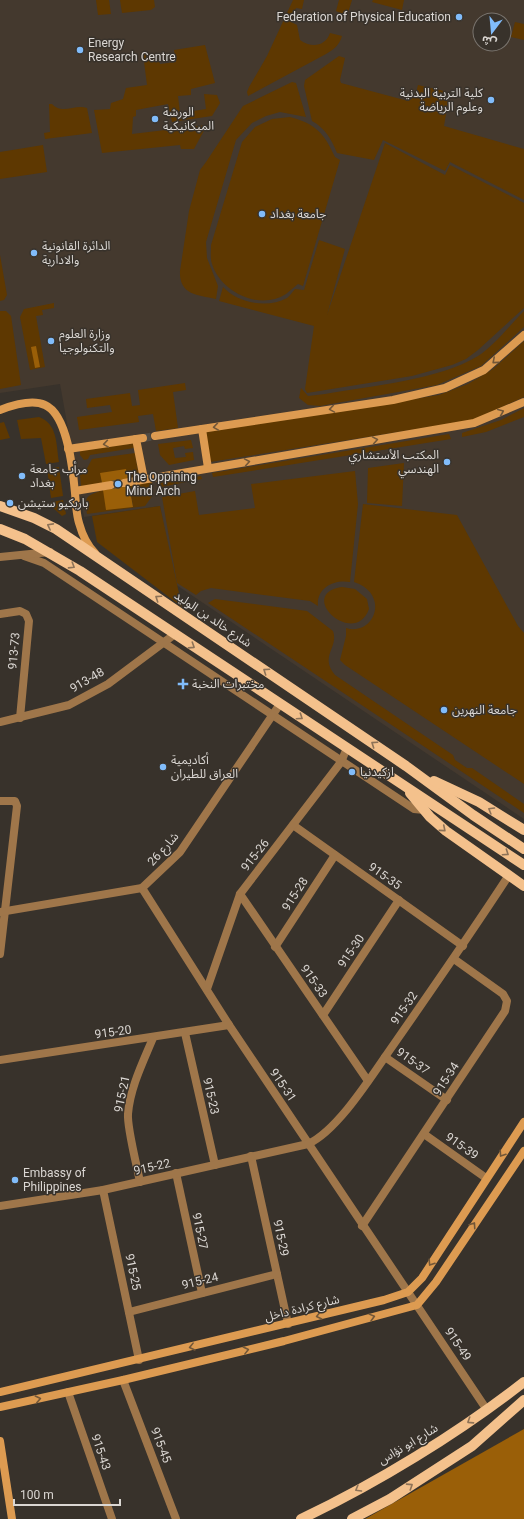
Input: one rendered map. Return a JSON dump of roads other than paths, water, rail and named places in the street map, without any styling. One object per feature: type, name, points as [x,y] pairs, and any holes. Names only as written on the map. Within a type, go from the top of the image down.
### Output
[{"type":"main road","name":"شارع خالد بن الوليد","points":[[0,506],[34,518],[56,529],[406,766]]},
{"type":"main road","points":[[0,529],[25,539],[50,552],[524,865]]},
{"type":"main road","points":[[406,766],[473,815],[524,849]]},
{"type":"main road","points":[[406,766],[424,777],[479,802],[524,830]]},
{"type":"main road","points":[[397,780],[446,832],[524,886]]},
{"type":"main road","name":"شارع ابو نؤاس","points":[[301,1519],[340,1500],[416,1455],[487,1410],[524,1382]]},
{"type":"main road","points":[[352,1519],[390,1499],[472,1446],[524,1400]]},
{"type":"street","points":[[155,436],[393,400],[445,388],[484,370],[524,335]]},
{"type":"street","points":[[124,483],[474,423],[524,402]]},
{"type":"street","points":[[2,408],[36,403],[49,408],[61,424],[68,450],[75,491],[76,512],[82,532],[89,547],[107,564]]},
{"type":"street","points":[[202,429],[208,468]]},
{"type":"street","points":[[68,450],[140,439],[144,479]]},
{"type":"street","points":[[75,491],[111,485]]},
{"type":"street","points":[[0,557],[24,556],[50,552]]},
{"type":"street","points":[[24,556],[44,563],[341,762],[414,809],[424,810]]},
{"type":"street","name":"913-73","points":[[0,614],[20,611],[26,614],[29,621],[20,718]]},
{"type":"street","name":"913-48","points":[[0,722],[69,705],[108,684],[175,634]]},
{"type":"street","name":"شارع 26","points":[[142,888],[180,852],[280,704]]},
{"type":"street","name":"915-26","points":[[207,989],[240,894],[341,762],[347,748]]},
{"type":"street","points":[[0,800],[15,801],[17,806],[2,911],[0,954]]},
{"type":"street","name":"915-35","points":[[293,825],[463,946]]},
{"type":"street","name":"915-28","points":[[275,947],[335,855]]},
{"type":"street","name":"915-32","points":[[308,1144],[318,1139],[330,1129],[368,1081],[463,946],[509,875]]},
{"type":"street","points":[[2,911],[142,888]]},
{"type":"street","name":"915-31","points":[[142,888],[229,1025],[362,1226],[408,1292]]},
{"type":"street","name":"915-33","points":[[240,894],[368,1081]]},
{"type":"street","name":"915-30","points":[[323,1015],[399,900]]},
{"type":"street","name":"915-34","points":[[362,1226],[505,1011],[507,1001],[503,994],[454,959]]},
{"type":"street","name":"915-20","points":[[0,1060],[153,1038],[229,1025]]},
{"type":"street","name":"915-23","points":[[185,1033],[215,1165]]},
{"type":"street","name":"915-21","points":[[140,1182],[128,1116],[134,1086],[153,1038]]},
{"type":"street","name":"915-37","points":[[385,1057],[447,1100]]},
{"type":"street","name":"شارع كرادة داخل","points":[[0,1392],[288,1324],[384,1300],[408,1292],[422,1278],[524,1122]]},
{"type":"street","name":"915-39","points":[[424,1134],[486,1178]]},
{"type":"street","name":"915-22","points":[[0,1206],[103,1190],[308,1144]]},
{"type":"street","points":[[0,1407],[123,1380],[284,1341],[417,1305],[436,1282],[524,1151]]},
{"type":"street","name":"915-29","points":[[251,1156],[288,1324]]},
{"type":"street","name":"915-27","points":[[176,1174],[202,1293]]},
{"type":"street","name":"915-25","points":[[103,1190],[139,1360]]},
{"type":"street","name":"915-24","points":[[129,1312],[277,1274]]},
{"type":"street","name":"915-49","points":[[408,1292],[487,1410]]},
{"type":"street","name":"915-45","points":[[123,1380],[176,1519]]},
{"type":"street","name":"915-43","points":[[68,1392],[112,1519]]},
{"type":"street","points":[[0,1440],[12,1519]]},
{"type":"tunnel","points":[[143,438],[155,436]]},
{"type":"tunnel","points":[[111,485],[124,483]]},
{"type":"place","name":"Federation of Physical Education","points":[[459,17]]},
{"type":"place","name":"Energy Research Centre","points":[[80,50]]},
{"type":"place","name":"كلية التربية البدنية وعلوم الرياضة","points":[[491,100]]},
{"type":"place","name":"الورشة الميكانيكية","points":[[155,119]]},
{"type":"place","name":"جامعة بغداد","points":[[262,214]]},
{"type":"place","name":"الدائرة القانونية والادارية","points":[[34,253]]},
{"type":"place","name":"وزارة العلوم والتكنولوجيا","points":[[51,341]]},
{"type":"place","name":"المكتب الأستشاري الهندسي","points":[[447,462]]},
{"type":"place","name":"مرأب جامعة بغداد","points":[[22,476]]},
{"type":"place","name":"The Oppining Mind Arch","points":[[118,484]]},
{"type":"place","name":"باربكيو ستيشن","points":[[10,503]]},
{"type":"place","name":"مختبرات النخبة","points":[[183,684]]},
{"type":"place","name":"جامعة النهرين","points":[[444,710]]},
{"type":"place","name":"أكاديمية العراق للطيران","points":[[163,767]]},
{"type":"place","name":"ازكيدنيا","points":[[352,772]]},
{"type":"place","name":"Embassy of Philippines","points":[[15,1180]]}]
